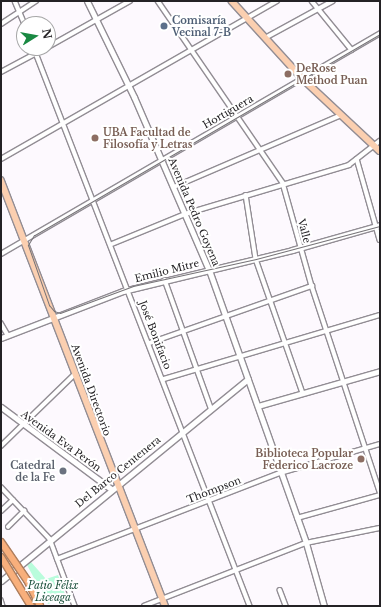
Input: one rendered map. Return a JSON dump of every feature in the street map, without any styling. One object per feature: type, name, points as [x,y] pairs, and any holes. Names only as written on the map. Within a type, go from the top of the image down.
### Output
[{"type":"highway","points":[[1,542],[27,580],[40,606]]},
{"type":"highway","points":[[1,557],[31,606]]},
{"type":"main road","points":[[232,1],[303,79],[380,151]]},
{"type":"main road","name":"Avenida Directorio","points":[[1,180],[165,606]]},
{"type":"street","points":[[15,1],[22,16]]},
{"type":"street","points":[[1,24],[36,1]]},
{"type":"street","name":"Avenida Pedro Goyena","points":[[87,1],[129,87],[186,214],[209,270],[306,543],[324,606]]},
{"type":"street","points":[[56,43],[130,1]]},
{"type":"street","name":"Valle","points":[[158,1],[236,117],[283,183],[312,286],[380,494]]},
{"type":"street","points":[[1,159],[277,1]]},
{"type":"street","points":[[312,1],[352,50]]},
{"type":"street","points":[[265,38],[333,1]]},
{"type":"street","name":"Hortiguera","points":[[1,254],[380,33]]},
{"type":"street","points":[[1,72],[33,56]]},
{"type":"street","name":"José Bonifacio","points":[[38,56],[112,244],[250,606]]},
{"type":"street","points":[[174,187],[341,115]]},
{"type":"street","points":[[112,244],[186,214],[283,183],[349,165],[380,141]]},
{"type":"street","points":[[358,159],[378,226],[380,240]]},
{"type":"street","points":[[246,195],[256,259],[303,393]]},
{"type":"street","name":"Emilio Mitre","points":[[1,340],[8,335],[129,289],[301,248],[378,226]]},
{"type":"street","points":[[165,280],[184,332],[195,368],[211,408]]},
{"type":"street","points":[[150,343],[312,286]]},
{"type":"street","points":[[164,379],[195,368],[380,315]]},
{"type":"street","points":[[1,323],[8,335]]},
{"type":"street","points":[[258,406],[380,371]]},
{"type":"street","points":[[1,446],[24,426],[75,374]]},
{"type":"street","name":"Del Barco Centenera","points":[[1,581],[183,430],[248,379]]},
{"type":"street","name":"Avenida Eva Perón","points":[[1,407],[24,426],[111,489]]},
{"type":"street","name":"Thompson","points":[[57,559],[210,501],[280,471],[380,444]]},
{"type":"street","points":[[2,489],[50,539],[75,606]]},
{"type":"street","points":[[297,518],[380,494]]},
{"type":"street","points":[[1,511],[13,500]]},
{"type":"street","points":[[8,527],[24,511]]},
{"type":"street","points":[[144,606],[306,543],[380,528]]},
{"type":"street","points":[[280,590],[286,606]]},
{"type":"street","points":[[1,600],[3,606]]},
{"type":"green space","name":"Patio Félix Liceaga","points":[[31,562],[46,579],[58,575],[66,597],[48,604],[27,565]]},
{"type":"tram line","points":[[380,34],[34,235],[28,245],[49,305],[54,311],[60,313],[133,286],[256,259],[380,226]]},
{"type":"place","name":"Comisaría Vecinal 7-B","points":[[164,26]]},
{"type":"place","name":"DeRose Method Puan","points":[[288,74]]},
{"type":"place","name":"UBA Facultad de Filosofía y Letras","points":[[95,138]]},
{"type":"place","name":"Biblioteca Popular Federico Lacroze","points":[[361,459]]},
{"type":"place","name":"Catedral de la Fe","points":[[63,471]]}]
